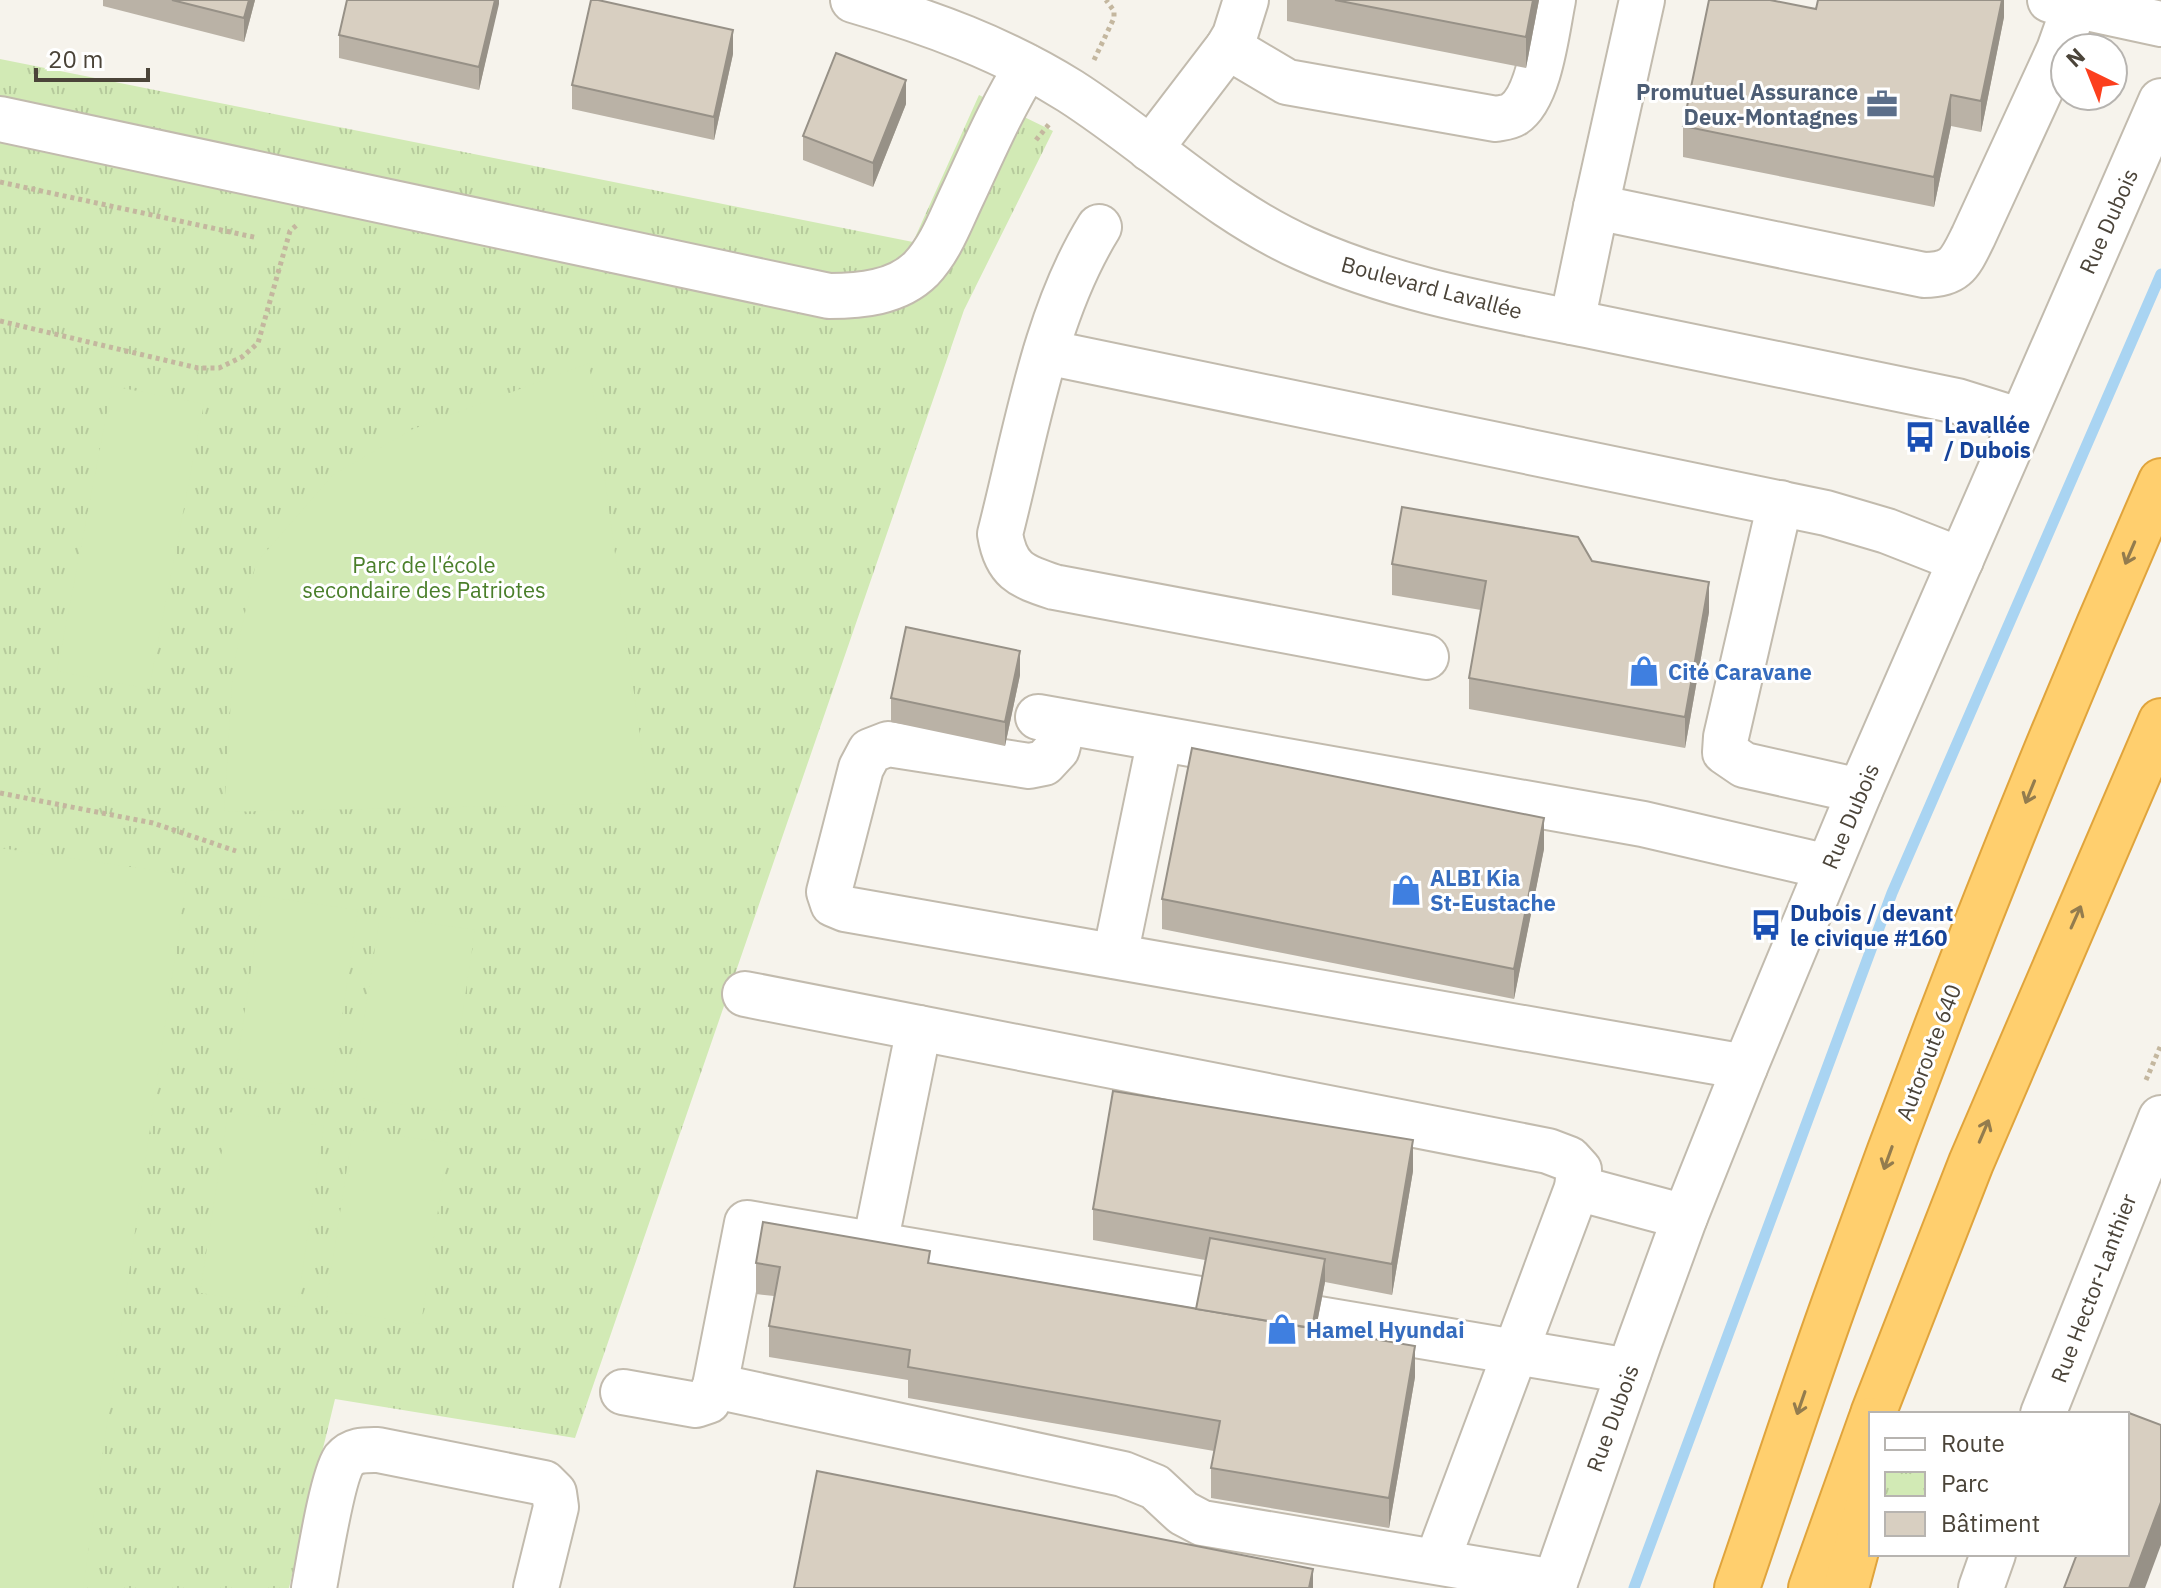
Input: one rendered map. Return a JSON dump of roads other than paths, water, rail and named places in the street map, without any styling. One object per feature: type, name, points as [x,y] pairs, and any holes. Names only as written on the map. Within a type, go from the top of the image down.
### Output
[{"type":"highway","name":"Autoroute 640","points":[[1737,1588],[1838,1293],[1945,1006],[2026,800],[2161,481]]},
{"type":"highway","points":[[1874,1412],[1944,1229],[2161,721]]},
{"type":"highway","points":[[1894,1412],[1944,1229]]},
{"type":"highway","points":[[1811,1588],[1869,1426]]},
{"type":"highway","points":[[1846,1588],[1869,1502]]},
{"type":"street","name":"Boulevard Lavallée","points":[[853,0],[938,27],[1027,67],[1072,93],[1215,198],[1251,221],[1319,255],[1412,286],[1957,401],[2021,421]]},
{"type":"street","points":[[1150,149],[1228,47],[1246,0]]},
{"type":"street","points":[[1228,47],[1287,82],[1496,119],[1514,114],[1528,98],[1540,65],[1553,0]]},
{"type":"street","points":[[1572,322],[1642,0]]},
{"type":"street","points":[[1596,207],[1924,275],[1940,275],[1961,262],[2059,50],[2062,3],[2161,24]]},
{"type":"street","points":[[0,119],[829,296],[865,295],[894,286],[919,271],[938,247],[1005,104],[1027,67]]},
{"type":"street","name":"Rue Dubois","points":[[1554,1585],[1685,1217],[1745,1067],[1860,791],[2161,101]]},
{"type":"street","points":[[1099,227],[1082,255],[1046,352],[1000,534],[1003,555],[1014,569],[1054,587],[1426,657]]},
{"type":"street","points":[[1046,352],[1826,513],[1887,531],[1961,560]]},
{"type":"street","points":[[1780,503],[1725,752],[1744,765],[1860,791]]},
{"type":"street","points":[[1745,1067],[845,909],[833,904],[829,892],[861,768],[870,751],[888,744],[1029,766],[1044,763],[1057,749],[1051,719],[1643,824],[1828,867]]},
{"type":"street","points":[[1115,956],[1160,739]]},
{"type":"street","points":[[745,994],[1548,1151],[1569,1159],[1579,1170],[1577,1188],[1437,1561]]},
{"type":"street","points":[[875,1244],[919,1028]]},
{"type":"street","name":"Rue Hector-Lanthier","points":[[2044,1412],[2161,1118]]},
{"type":"street","points":[[1577,1188],[1685,1217]]},
{"type":"street","points":[[623,1392],[696,1405],[708,1401],[715,1386],[747,1223],[1629,1371]]},
{"type":"street","points":[[715,1386],[1123,1474],[1155,1487],[1183,1513],[1202,1523],[1437,1561],[1554,1585]]},
{"type":"street","points":[[314,1588],[336,1484],[344,1461],[356,1451],[378,1450],[544,1483],[554,1493],[556,1507],[536,1588]]},
{"type":"street","points":[[1981,1588],[1992,1556]]},
{"type":"waterway","points":[[1634,1588],[1892,893],[2161,274]]},
{"type":"place","name":"Promutuel Assurance Deux-Montagnes","points":[[1882,104]]},
{"type":"place","name":"Lavallée / Dubois","points":[[1920,437]]},
{"type":"place","name":"Cité Caravane","points":[[1644,671]]},
{"type":"place","name":"ALBI Kia St-Eustache","points":[[1406,890]]},
{"type":"place","name":"Dubois / devant le civique #160","points":[[1766,925]]},
{"type":"place","name":"Hamel Hyundai","points":[[1282,1329]]},
{"type":"park label","name":"Parc de l'école secondaire des Patriotes","points":[[424,576]]}]
